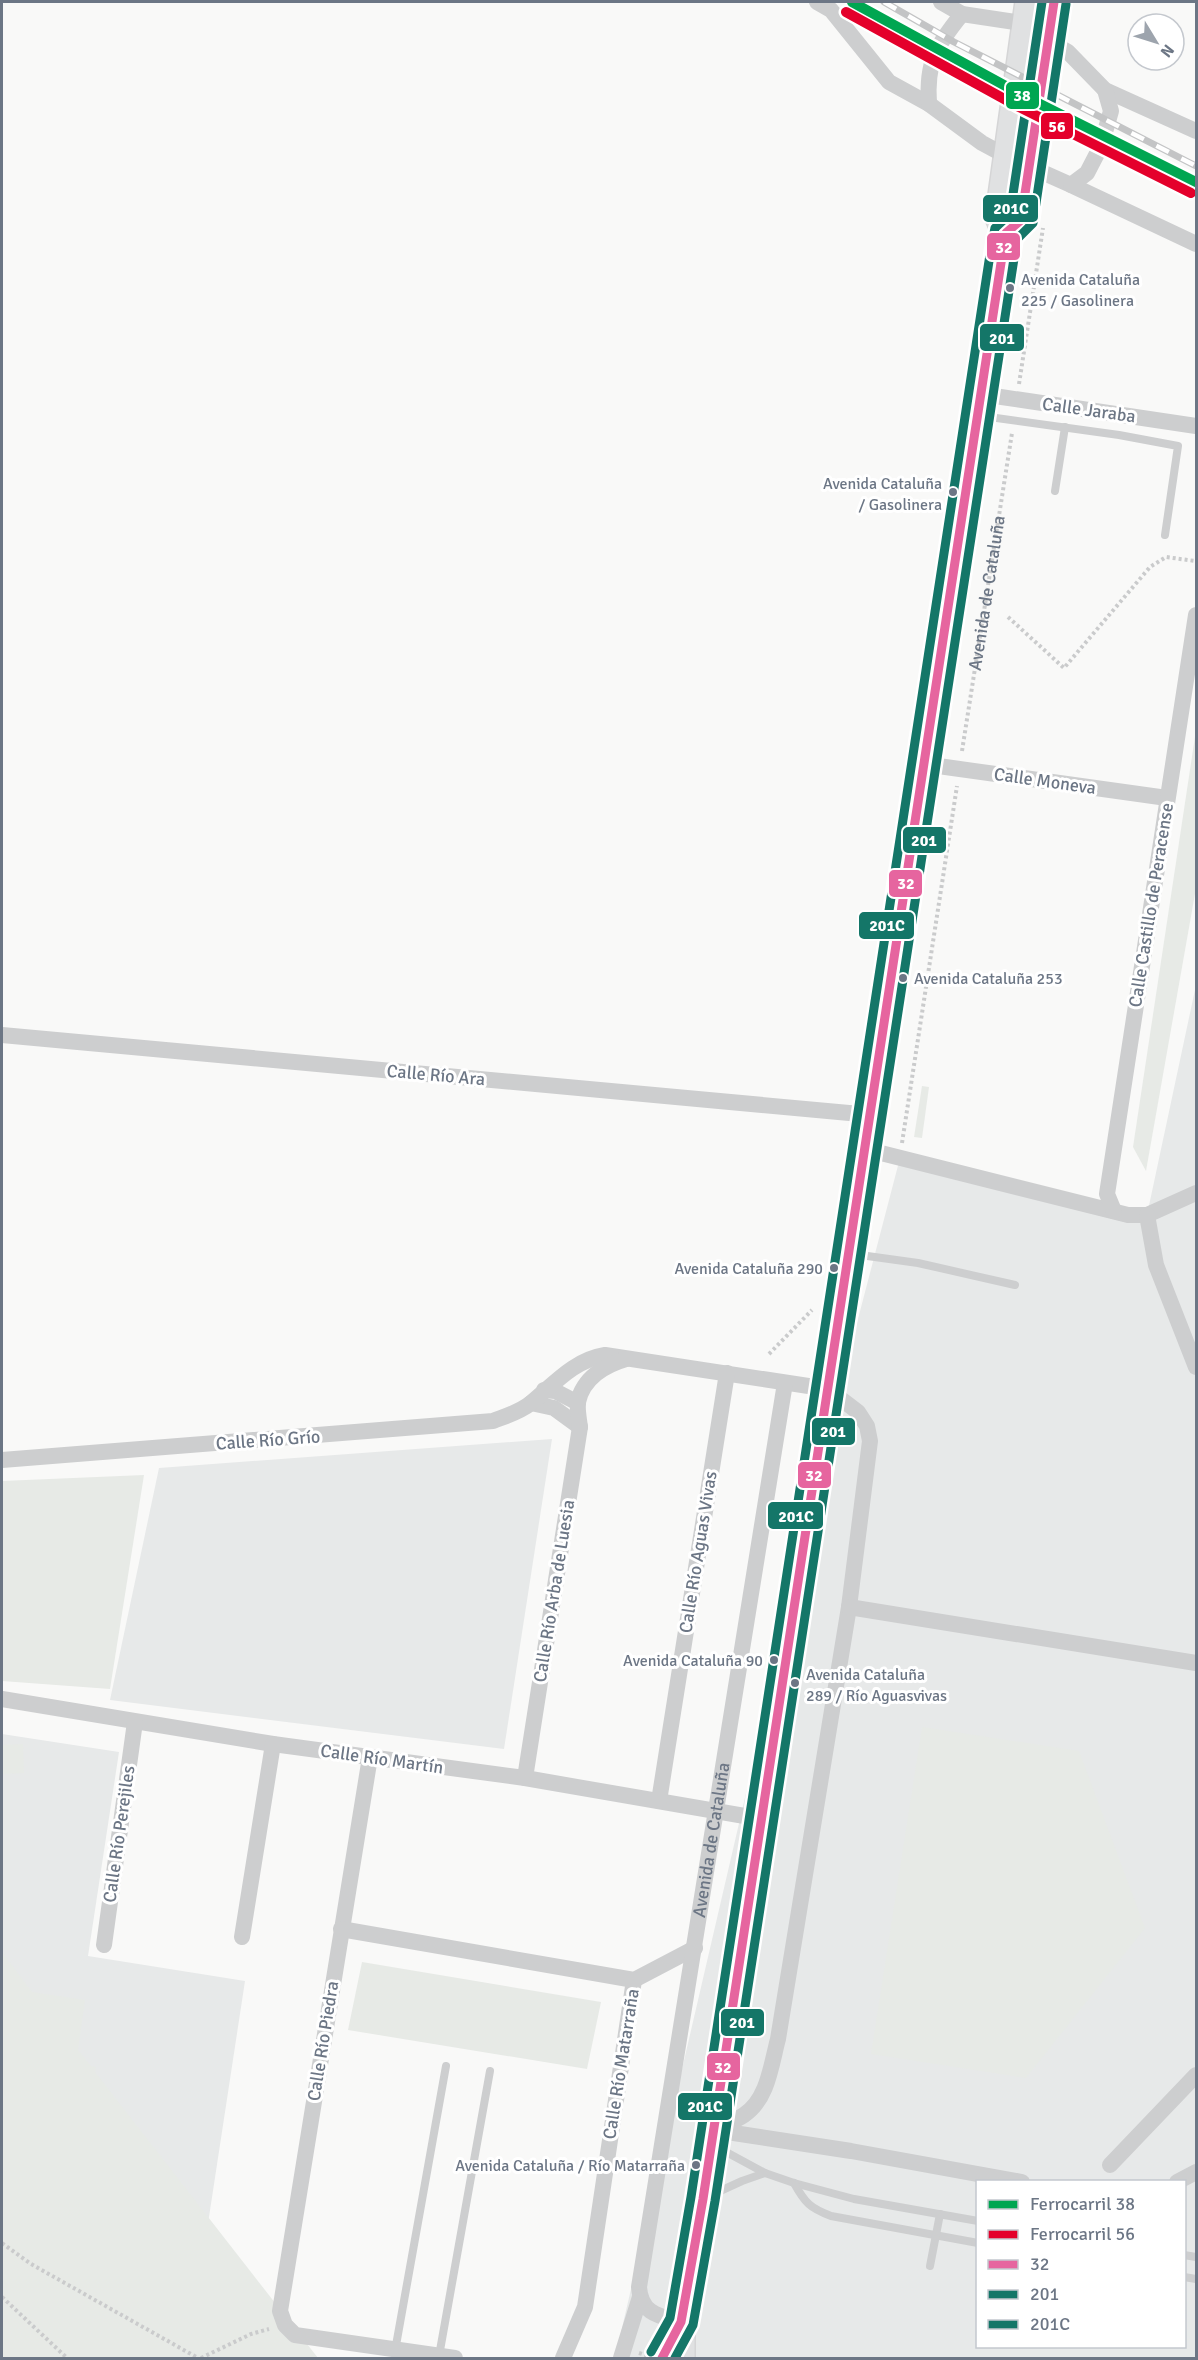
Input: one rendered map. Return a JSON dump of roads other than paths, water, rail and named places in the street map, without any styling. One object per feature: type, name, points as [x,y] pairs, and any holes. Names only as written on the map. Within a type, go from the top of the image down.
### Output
[{"type":"main road","name":"Avenida de Cataluña","points":[[681,2358],[681,2322],[713,2137],[1006,233],[1020,220],[1018,161],[1034,23],[1054,2]]},
{"type":"main road","name":"Avenida de Cataluña","points":[[662,2358],[681,2322]]},
{"type":"street","points":[[817,2],[831,10],[889,82],[929,104],[982,143],[1197,244]]},
{"type":"street","points":[[941,2],[963,14],[1034,23],[1068,52],[1105,90],[1197,131]]},
{"type":"street","points":[[929,104],[927,85],[930,66],[941,40],[963,14]]},
{"type":"street","points":[[1071,184],[1087,173],[1101,146],[1112,111],[1105,90]]},
{"type":"street","name":"Calle Jaraba","points":[[980,405],[1197,426]]},
{"type":"street","name":"Calle Castillo de Peracense","points":[[1102,1201],[1197,615]]},
{"type":"street","name":"Calle Moneva","points":[[924,764],[1167,798]]},
{"type":"street","name":"Calle Río Ara","points":[[2,1035],[871,1115]]},
{"type":"street","points":[[865,1149],[1102,1201],[1114,1211],[1128,1215],[1147,1215],[1197,1193]]},
{"type":"street","points":[[1147,1215],[1156,1265],[1197,1367]]},
{"type":"street","name":"Calle Río Grío","points":[[2,1461],[478,1424],[493,1421],[531,1403],[566,1372],[597,1356],[605,1355],[828,1389]]},
{"type":"street","points":[[544,1390],[555,1391],[578,1403],[583,1390],[594,1375],[609,1364],[627,1358]]},
{"type":"street","name":"Calle Río Aguas Vivas","points":[[658,1801],[727,1373]]},
{"type":"street","name":"Avenida de Cataluña","points":[[621,2358],[639,2296],[785,1383]]},
{"type":"street","points":[[713,2137],[752,2108],[760,2098],[769,2077],[778,2039],[849,1607],[870,1442],[867,1426],[858,1412],[828,1389]]},
{"type":"street","points":[[531,1403],[554,1408],[580,1427]]},
{"type":"street","name":"Calle Río Arba de Luesia","points":[[525,1778],[580,1427],[578,1403]]},
{"type":"street","points":[[849,1607],[1197,1663]]},
{"type":"street","name":"Calle Río Martín","points":[[2,1699],[273,1744],[525,1778],[762,1819]]},
{"type":"street","name":"Calle Río Perejiles","points":[[104,1945],[135,1722]]},
{"type":"street","points":[[242,1937],[273,1744]]},
{"type":"street","name":"Calle Río Piedra","points":[[370,1757],[280,2311],[285,2325],[295,2335],[395,2351]]},
{"type":"street","name":"Calle Río Matarraña","points":[[341,1929],[634,1980],[695,1948]]},
{"type":"street","name":"Calle Río Matarraña","points":[[563,2358],[585,2307],[634,1980]]},
{"type":"street","points":[[1110,2165],[1197,2075]]},
{"type":"street","points":[[713,2137],[851,2151],[1016,2180]]},
{"type":"street","points":[[1179,2180],[1197,2172]]},
{"type":"street","points":[[639,2296],[644,2306],[652,2313],[681,2322]]},
{"type":"street","points":[[395,2351],[447,2357]]},
{"type":"lane","points":[[980,405],[1065,427],[1178,446],[1165,535]]},
{"type":"lane","points":[[1055,491],[1065,427]]},
{"type":"lane","points":[[849,1253],[918,1263],[1014,1285]]},
{"type":"lane","points":[[395,2351],[446,2066]]},
{"type":"lane","points":[[447,2357],[490,2071]]},
{"type":"lane","points":[[713,2137],[765,2173],[794,2183],[854,2199],[976,2221]]},
{"type":"lane","points":[[703,2199],[765,2173]]},
{"type":"lane","points":[[794,2183],[812,2209],[831,2216],[976,2243]]},
{"type":"lane","points":[[930,2266],[940,2214]]},
{"type":"railway","points":[[884,2],[954,42],[1196,166]]},
{"type":"rail line","name":"38","points":[[852,2],[1022,95],[1196,182]]},
{"type":"rail line","name":"56","points":[[846,12],[1017,106],[1191,193]]},
{"type":"place","name":"Avenida Cataluña 225 / Gasolinera","points":[[1010,288]]},
{"type":"place","name":"Avenida Cataluña / Gasolinera","points":[[953,492]]},
{"type":"place","name":"Avenida Cataluña 253","points":[[903,978]]},
{"type":"place","name":"Avenida Cataluña 290","points":[[834,1268]]},
{"type":"place","name":"Avenida Cataluña 90","points":[[774,1660]]},
{"type":"place","name":"Avenida Cataluña 289 / Río Aguasvivas","points":[[795,1683]]},
{"type":"place","name":"Avenida Cataluña / Río Matarraña","points":[[696,2165]]}]
